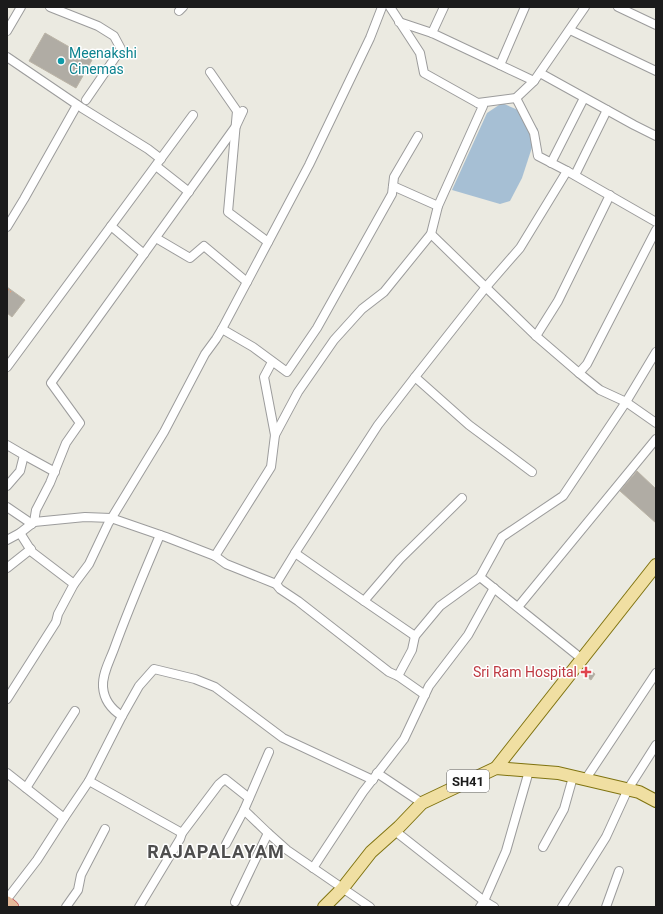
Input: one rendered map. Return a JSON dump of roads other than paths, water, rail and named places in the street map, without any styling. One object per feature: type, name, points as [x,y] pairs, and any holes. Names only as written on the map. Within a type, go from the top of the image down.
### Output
[{"type":"highway","points":[[7,903],[12,907]]},
{"type":"main road","points":[[496,768],[656,565]]},
{"type":"main road","name":"SH41","points":[[324,907],[342,889],[372,852],[422,803],[496,768],[558,773],[639,792],[656,801]]},
{"type":"street","points":[[7,31],[21,7]]},
{"type":"street","points":[[50,7],[98,26],[114,36],[121,49],[86,100]]},
{"type":"street","points":[[7,699],[56,622],[58,614],[74,584],[90,564],[111,518],[164,432],[206,354],[222,329],[309,165],[370,38],[382,7]]},
{"type":"street","points":[[215,556],[271,467],[276,435],[298,392],[334,340],[362,309],[384,292],[431,234],[438,206],[483,106],[424,73],[420,53],[390,7]]},
{"type":"street","points":[[432,33],[444,7]]},
{"type":"street","points":[[500,65],[525,7]]},
{"type":"street","points":[[478,103],[516,98],[534,81],[585,7]]},
{"type":"street","points":[[618,7],[656,25]]},
{"type":"street","points":[[399,22],[432,33],[534,81]]},
{"type":"street","points":[[570,30],[656,71]]},
{"type":"street","points":[[7,57],[77,105],[148,149],[161,159]]},
{"type":"street","points":[[210,72],[237,111],[228,212],[268,242]]},
{"type":"street","points":[[540,73],[656,136]]},
{"type":"street","points":[[516,98],[534,133],[538,156],[571,173],[656,222]]},
{"type":"street","points":[[551,163],[584,98]]},
{"type":"street","points":[[7,227],[77,105]]},
{"type":"street","points":[[33,523],[36,510],[55,472],[66,444],[80,423],[51,383],[236,126],[243,110]]},
{"type":"street","points":[[276,584],[378,425],[486,287],[520,248],[571,173],[607,110]]},
{"type":"street","points":[[7,366],[193,115]]},
{"type":"street","points":[[222,329],[253,347],[287,372],[317,328],[392,194],[394,177],[418,136]]},
{"type":"street","points":[[156,166],[189,192]]},
{"type":"street","points":[[393,186],[438,206]]},
{"type":"street","points":[[536,336],[558,301],[610,195]]},
{"type":"street","points":[[111,226],[144,254]]},
{"type":"street","points":[[579,373],[587,364],[656,230]]},
{"type":"street","points":[[431,234],[536,336],[579,373],[600,390],[626,402],[656,423]]},
{"type":"street","points":[[156,238],[190,258],[204,246],[247,282]]},
{"type":"street","points":[[398,676],[412,650],[415,636],[440,606],[480,577],[502,537],[563,496],[626,402],[656,352]]},
{"type":"street","points":[[272,362],[264,377],[276,435]]},
{"type":"street","points":[[415,377],[468,426],[532,472]]},
{"type":"street","points":[[518,607],[656,439]]},
{"type":"street","points":[[7,445],[55,472]]},
{"type":"street","points":[[7,486],[20,471],[24,455]]},
{"type":"street","points":[[364,601],[400,559],[462,498]]},
{"type":"street","points":[[7,507],[33,523]]},
{"type":"street","points":[[7,540],[20,533],[33,523],[86,517],[111,518],[160,535],[215,556],[226,564],[276,584],[280,589],[298,601],[389,672],[398,676],[425,695]]},
{"type":"street","points":[[20,533],[32,552],[74,584]]},
{"type":"street","points":[[122,716],[114,710],[106,700],[103,686],[105,673],[123,624],[160,535]]},
{"type":"street","points":[[7,568],[30,549]]},
{"type":"street","points":[[295,553],[415,636]]},
{"type":"street","points":[[480,577],[582,659]]},
{"type":"street","points":[[313,868],[363,792],[404,739],[429,686],[468,635],[494,588]]},
{"type":"street","points":[[7,899],[37,860],[89,781],[139,686],[154,668],[195,679],[215,687],[283,738],[375,776],[422,803]]},
{"type":"street","points":[[586,780],[656,673]]},
{"type":"street","points":[[26,788],[75,711]]},
{"type":"street","points":[[562,907],[606,837],[628,789],[656,745]]},
{"type":"street","points":[[226,844],[244,810],[269,752]]},
{"type":"street","points":[[482,904],[506,851],[530,771]]},
{"type":"street","points":[[7,773],[64,818]]},
{"type":"street","points":[[543,847],[564,809],[573,777]]},
{"type":"street","points":[[139,907],[180,839],[182,833],[219,784],[225,779],[249,798]]},
{"type":"street","points":[[89,781],[182,833]]},
{"type":"street","points":[[244,810],[287,850],[370,907]]},
{"type":"street","points":[[66,907],[78,890],[82,875],[105,829]]},
{"type":"street","points":[[395,831],[482,904],[494,907]]},
{"type":"street","points":[[235,902],[268,833]]},
{"type":"street","points":[[606,907],[619,871]]},
{"type":"water","points":[[502,103],[518,110],[538,129],[522,178],[510,201],[500,204],[452,190],[487,113]]},
{"type":"place","name":"Meenakshi Cinemas","points":[[61,61]]},
{"type":"place","name":"Sri Ram Hospital","points":[[586,672]]},
{"type":"district","name":"RAJAPALAYAM","points":[[216,852]]}]
